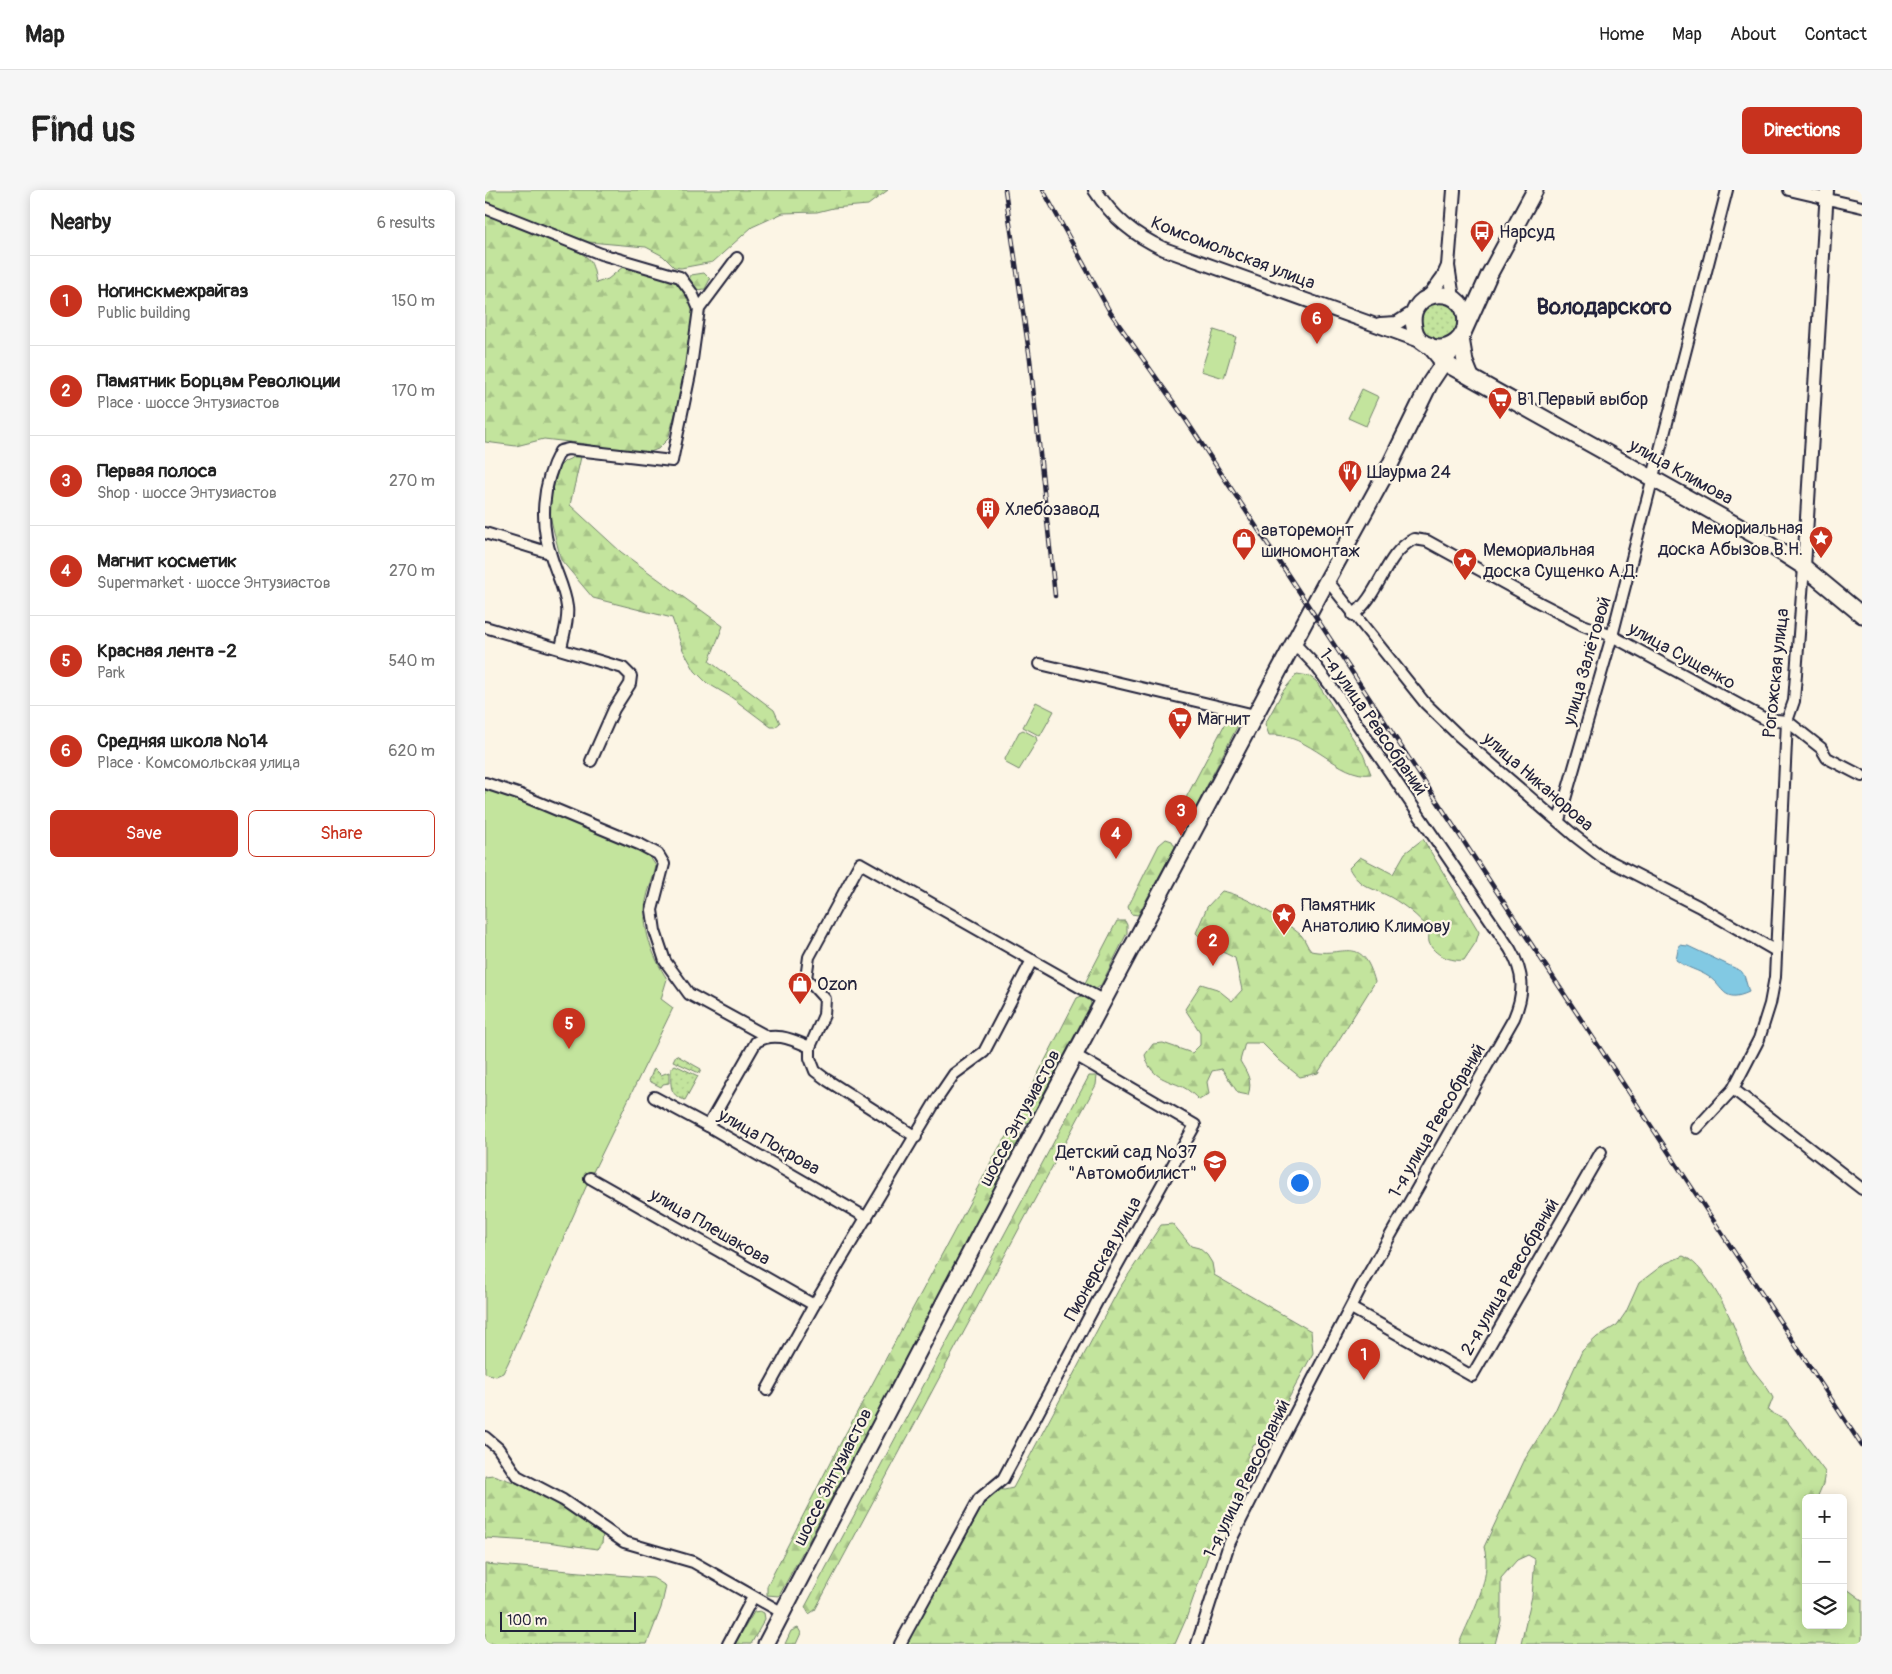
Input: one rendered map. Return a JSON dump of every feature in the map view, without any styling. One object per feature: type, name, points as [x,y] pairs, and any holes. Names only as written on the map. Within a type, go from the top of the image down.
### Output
[{"type":"main road","points":[[1430,383],[1461,336],[1487,278],[1535,190]]},
{"type":"main road","points":[[1453,298],[1467,293],[1487,278]]},
{"type":"main road","points":[[1430,383],[1434,367],[1427,345],[1415,331],[1415,312],[1420,303],[1429,296],[1442,294],[1453,298],[1465,311],[1461,349],[1471,377]]},
{"type":"main road","points":[[1427,345],[1443,348],[1461,336]]},
{"type":"main road","name":"улица Климова","points":[[1427,345],[1443,362],[1756,536],[1804,567],[1862,615]]},
{"type":"main road","name":"шоссе Энтузиастов","points":[[767,1644],[1075,1055],[1310,611],[1387,471],[1430,383]]},
{"type":"street","name":"Комсомольская улица","points":[[1095,190],[1121,223],[1147,241],[1181,256],[1375,324],[1427,345]]},
{"type":"street","points":[[1453,298],[1448,266],[1454,190]]},
{"type":"street","name":"улица Залётовой","points":[[1559,820],[1612,636],[1727,190]]},
{"type":"street","points":[[1789,190],[1827,195],[1862,207]]},
{"type":"street","name":"Рогожская улица","points":[[1697,1128],[1733,1089],[1759,1039],[1775,977],[1787,721],[1794,701],[1827,195]]},
{"type":"street","points":[[485,208],[601,254],[680,277],[693,293],[699,309],[690,374],[672,461],[568,449],[560,451],[548,483],[543,506],[545,539],[565,591],[568,610],[561,649]]},
{"type":"street","points":[[699,309],[737,258]]},
{"type":"street","points":[[1429,296],[1443,277],[1448,266]]},
{"type":"street","name":"Комсомольская улица","points":[[1375,324],[1397,323],[1415,312]]},
{"type":"street","points":[[485,533],[550,553]]},
{"type":"street","name":"улица Сущенко","points":[[1353,615],[1371,598],[1399,549],[1414,539],[1427,541],[1540,603],[1583,625],[1612,636],[1765,719],[1787,721]]},
{"type":"street","name":"улица Никанорова","points":[[1327,580],[1425,703],[1472,747],[1602,857],[1698,906],[1776,951]]},
{"type":"street","points":[[486,629],[623,668],[631,676],[630,684],[613,708],[591,761]]},
{"type":"street","name":"1-я улица Ревсобраний","points":[[1197,1644],[1229,1544],[1351,1308],[1446,1134],[1514,1018],[1522,997],[1522,980],[1510,949],[1338,696],[1315,665],[1294,643]]},
{"type":"street","points":[[1040,664],[1255,715]]},
{"type":"street","points":[[1787,721],[1821,748],[1827,758],[1862,776]]},
{"type":"street","points":[[485,783],[521,795],[641,844],[658,854],[664,864],[652,910],[655,931],[665,960],[689,994],[766,1036],[781,1037],[809,1047]]},
{"type":"street","points":[[916,1137],[815,1071],[810,1058],[809,1047],[824,1015],[825,999],[806,978],[809,957],[860,863],[1104,1001]]},
{"type":"street","points":[[767,1390],[814,1305],[954,1074],[984,1052],[1032,960]]},
{"type":"street","points":[[708,1126],[747,1053],[756,1042],[766,1036]]},
{"type":"street","name":"Пионерская улица","points":[[900,1644],[979,1499],[1003,1479],[1100,1296],[1195,1125],[1075,1055]]},
{"type":"street","points":[[1733,1089],[1862,1189]]},
{"type":"street","name":"улица Покрова","points":[[653,1097],[708,1126],[867,1218]]},
{"type":"street","name":"2-я улица Ревсобраний","points":[[1351,1308],[1472,1376],[1601,1152]]},
{"type":"street","name":"улица Плешакова","points":[[590,1178],[814,1305]]},
{"type":"street","points":[[485,1437],[498,1448],[517,1476],[563,1500],[624,1542],[693,1562],[783,1613]]},
{"type":"street","points":[[728,1644],[753,1597]]},
{"type":"green space","points":[[485,190],[888,190],[868,205],[833,208],[817,212],[783,213],[752,227],[713,262],[681,268],[674,267],[663,256],[646,247],[589,242],[485,202]]},
{"type":"green space","points":[[485,214],[558,242],[584,255],[591,263],[596,283],[608,279],[624,266],[657,274],[684,289],[690,298],[694,310],[680,396],[668,439],[658,449],[645,454],[623,453],[586,444],[544,439],[516,446],[485,442]]},
{"type":"green space","points":[[704,273],[710,279],[705,289],[696,290],[688,282],[691,275]]},
{"type":"green space","points":[[1440,301],[1454,307],[1460,321],[1454,335],[1440,341],[1426,335],[1420,321],[1426,307]]},
{"type":"green space","points":[[1214,330],[1236,337],[1224,378],[1201,371]]},
{"type":"green space","points":[[1362,389],[1379,397],[1366,426],[1348,418]]},
{"type":"green space","points":[[574,457],[581,457],[570,505],[621,552],[723,626],[709,661],[774,710],[780,723],[775,727],[771,727],[731,697],[707,683],[695,671],[683,650],[672,618],[593,598],[561,560],[548,508],[559,467],[565,461]]},
{"type":"green space","points":[[1297,674],[1309,676],[1316,681],[1363,754],[1371,774],[1359,774],[1347,770],[1297,741],[1284,736],[1269,735],[1265,724],[1283,691]]},
{"type":"green space","points":[[1036,702],[1054,711],[1040,736],[1023,727]]},
{"type":"green space","points":[[1235,715],[1238,717],[1239,723],[1190,819],[1181,824],[1177,821],[1178,813],[1229,716]]},
{"type":"green space","points":[[1023,730],[1036,737],[1037,741],[1019,770],[1006,763],[1005,759],[1019,732]]},
{"type":"green space","points":[[485,787],[633,847],[650,857],[656,866],[646,901],[645,921],[649,942],[667,979],[661,999],[673,1008],[590,1178],[508,1363],[503,1373],[496,1376],[485,1373]]},
{"type":"green space","points":[[1166,839],[1172,841],[1175,847],[1138,915],[1131,914],[1128,907],[1159,845]]},
{"type":"green space","points":[[1423,839],[1479,932],[1476,942],[1464,960],[1449,959],[1434,951],[1429,942],[1427,927],[1411,911],[1385,894],[1362,884],[1349,868],[1360,857],[1393,874],[1405,853]]},
{"type":"green space","points":[[1222,891],[1242,897],[1284,922],[1301,935],[1311,951],[1351,951],[1358,953],[1364,957],[1370,967],[1375,982],[1318,1073],[1300,1077],[1262,1043],[1245,1043],[1240,1061],[1250,1081],[1248,1095],[1238,1093],[1222,1069],[1212,1071],[1207,1082],[1209,1094],[1199,1100],[1185,1088],[1154,1073],[1145,1055],[1153,1044],[1163,1043],[1192,1053],[1200,1045],[1200,1032],[1185,1009],[1201,984],[1217,989],[1232,1001],[1242,990],[1235,958],[1208,945],[1196,933],[1207,907]]},
{"type":"green space","points":[[1117,921],[1125,921],[1127,933],[1101,985],[1095,990],[1085,983]]},
{"type":"green space","points":[[1084,995],[1089,996],[1091,1004],[1029,1122],[1024,1124],[1018,1120],[1018,1113],[1077,998]]},
{"type":"green space","points":[[676,1055],[701,1069],[699,1073],[673,1061]]},
{"type":"green space","points":[[675,1065],[698,1076],[685,1100],[673,1092],[671,1068]]},
{"type":"green space","points":[[654,1068],[661,1075],[669,1072],[669,1083],[663,1084],[661,1087],[649,1081]]},
{"type":"green space","points":[[1089,1076],[1097,1076],[1096,1085],[815,1610],[809,1614],[805,1607]]},
{"type":"green space","points":[[1020,1133],[1021,1139],[939,1298],[779,1596],[767,1595],[767,1586],[832,1459],[1000,1146],[1009,1134]]},
{"type":"green space","points":[[1173,1224],[1191,1246],[1199,1248],[1207,1255],[1212,1263],[1214,1275],[1311,1331],[1313,1353],[1267,1439],[1254,1445],[1248,1454],[1255,1465],[1211,1547],[1186,1619],[1175,1644],[906,1644],[907,1639],[988,1497],[996,1489],[1013,1488],[1119,1289],[1161,1225]]},
{"type":"green space","points":[[1683,1256],[1697,1266],[1711,1284],[1734,1327],[1746,1359],[1773,1398],[1768,1411],[1786,1420],[1825,1472],[1819,1494],[1802,1494],[1802,1629],[1847,1629],[1847,1589],[1862,1600],[1862,1644],[1521,1644],[1532,1596],[1535,1559],[1528,1555],[1517,1560],[1501,1578],[1501,1621],[1495,1644],[1459,1644],[1475,1609],[1483,1584],[1486,1571],[1484,1547],[1525,1459],[1555,1411],[1582,1351],[1597,1337],[1617,1325],[1626,1312],[1639,1283],[1664,1264]]},
{"type":"green space","points":[[493,1475],[522,1485],[561,1503],[603,1533],[602,1544],[598,1549],[547,1542],[485,1538],[485,1476]]},
{"type":"green space","points":[[485,1564],[653,1578],[666,1586],[661,1608],[647,1644],[485,1644]]},
{"type":"green space","points":[[760,1611],[764,1613],[765,1619],[751,1644],[735,1644],[754,1612]]},
{"type":"green space","points":[[798,1628],[801,1633],[796,1644],[785,1644],[791,1631]]},
{"type":"water","points":[[1679,945],[1688,946],[1741,971],[1749,992],[1734,996],[1729,995],[1709,977],[1680,963],[1676,960]]},
{"type":"railway","points":[[1005,190],[1030,359],[1055,596]]},
{"type":"railway","points":[[1043,190],[1110,312],[1186,420],[1862,1446]]},
{"type":"place","name":"Нарсуд","points":[[1482,253]]},
{"type":"place","name":"Средняя школа №14","points":[[1317,344]]},
{"type":"place","name":"В1 Первый выбор","points":[[1500,420]]},
{"type":"place","name":"Шаурма 24","points":[[1350,493]]},
{"type":"place","name":"Хлебозавод","points":[[988,530]]},
{"type":"place","name":"Мемориальная доска Абызов В.Н.","points":[[1821,559]]},
{"type":"place","name":"авторемонт шиномонтаж","points":[[1244,561]]},
{"type":"place","name":"Мемориальная доска Сущенко А.Д.","points":[[1465,581]]},
{"type":"place","name":"Магнит","points":[[1180,740]]},
{"type":"place","name":"Первая полоса","points":[[1181,836]]},
{"type":"place","name":"Магнит косметик","points":[[1116,859]]},
{"type":"place","name":"Памятник Анатолию Климову","points":[[1284,936]]},
{"type":"place","name":"Памятник Борцам Революции","points":[[1213,966]]},
{"type":"place","name":"Ozon","points":[[800,1005]]},
{"type":"place","name":"Красная лента -2","points":[[569,1049]]},
{"type":"place","name":"Детский сад №37 \"Автомобилист\"","points":[[1215,1183]]},
{"type":"place","name":"Ногинскмежрайгаз","points":[[1364,1380]]},
{"type":"district","name":"Володарского","points":[[1604,307]]}]
